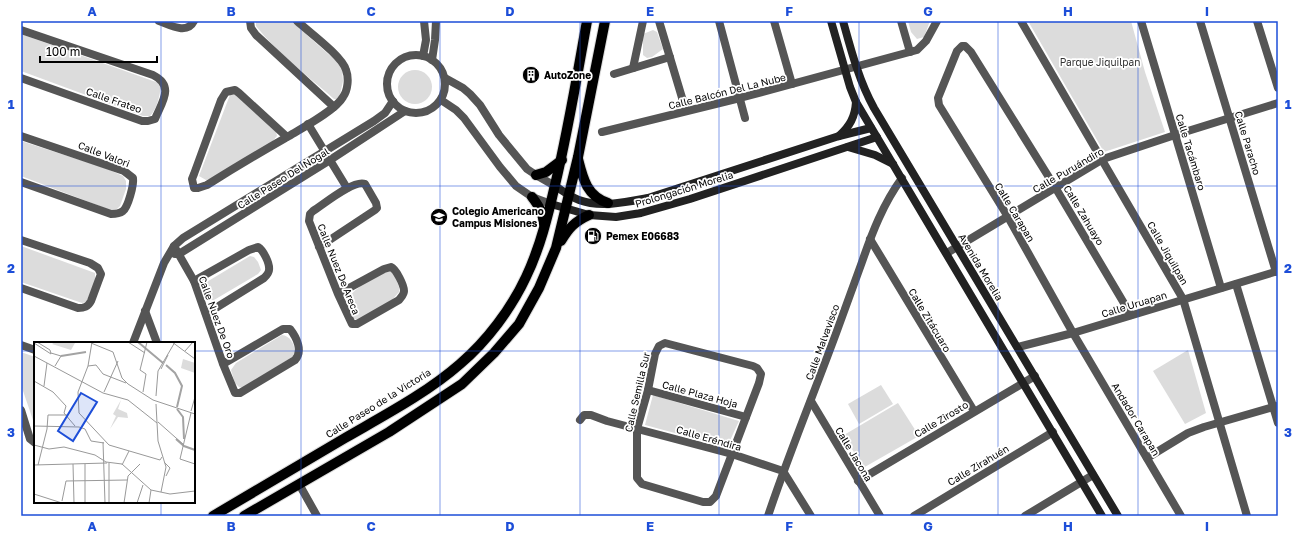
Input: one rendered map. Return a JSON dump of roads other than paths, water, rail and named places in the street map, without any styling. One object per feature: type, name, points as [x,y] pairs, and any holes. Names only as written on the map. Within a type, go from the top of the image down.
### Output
[{"type":"main road","name":"Calle Paseo de la Victoria","points":[[213,516],[403,404],[445,376],[460,364],[493,329],[526,278],[545,225],[562,160],[587,21]]},
{"type":"main road","points":[[244,516],[389,432],[462,384],[494,354],[519,324],[539,288],[556,248],[578,157],[605,21]]},
{"type":"main road","points":[[831,21],[856,102],[1102,516]]},
{"type":"main road","name":"Avenida Morelia","points":[[843,21],[856,66],[874,108],[1118,516]]},
{"type":"main road","points":[[839,136],[852,121],[856,102]]},
{"type":"main road","name":"Prolongación Morelia","points":[[555,186],[579,200],[589,203],[620,203],[648,198],[839,136],[871,128]]},
{"type":"main road","name":"Prolongación Morelia","points":[[551,204],[588,215],[610,217],[634,214],[664,207],[877,137]]},
{"type":"main road","points":[[845,147],[865,151],[893,164]]},
{"type":"main road","points":[[578,157],[582,176],[588,189],[602,201],[608,203]]},
{"type":"main road","points":[[536,175],[546,172],[562,160]]},
{"type":"main road","points":[[532,197],[543,214],[545,225]]},
{"type":"main road","points":[[610,217],[620,203]]},
{"type":"main road","points":[[556,248],[570,227],[588,215]]},
{"type":"main road","points":[[389,432],[404,413],[403,404]]},
{"type":"street","points":[[159,21],[183,29],[190,27],[194,21]]},
{"type":"street","points":[[250,21],[251,28],[256,35],[334,107]]},
{"type":"street","points":[[287,137],[235,90],[226,92],[221,100],[192,180],[194,188],[207,184],[287,137],[334,107],[344,97],[348,83],[346,69],[330,51],[297,21]]},
{"type":"street","points":[[424,21],[426,40],[424,56]]},
{"type":"street","points":[[432,60],[436,21]]},
{"type":"street","points":[[633,68],[643,21]]},
{"type":"street","points":[[659,21],[686,112]]},
{"type":"street","points":[[719,21],[745,118]]},
{"type":"street","points":[[774,21],[792,84]]},
{"type":"street","points":[[901,21],[910,52],[921,47],[937,21]]},
{"type":"street","name":"Calle Jiquilpan","points":[[1021,21],[1103,159],[1183,299],[1218,422],[1247,516]]},
{"type":"street","name":"Calle Tacámbaro","points":[[1140,21],[1221,288]]},
{"type":"street","name":"Calle Paracho","points":[[1200,21],[1277,271]]},
{"type":"street","points":[[1258,21],[1278,88]]},
{"type":"street","name":"Calle Frateo","points":[[21,30],[153,75],[164,82],[166,91],[155,119],[142,121],[21,78]]},
{"type":"street","name":"Calle Zahuayo","points":[[938,102],[938,98],[957,51],[962,46],[965,46],[971,52],[1056,187],[1131,315]]},
{"type":"street","name":"Calle Balcón Del La Nube","points":[[602,132],[740,98],[910,52]]},
{"type":"street","points":[[415,55],[424,56],[432,60],[438,64],[445,78],[445,88],[441,100],[436,106],[426,112],[416,113],[405,111],[396,105],[389,93],[387,85],[392,68],[398,61],[415,55]]},
{"type":"street","points":[[614,74],[670,57]]},
{"type":"street","name":"Prolongación Morelia","points":[[445,78],[463,88],[470,94],[480,105],[499,135],[527,168],[555,186]]},
{"type":"street","name":"Prolongación Morelia","points":[[441,100],[456,110],[464,118],[508,178],[532,197],[551,204]]},
{"type":"street","name":"Calle Paseo Del Nogal","points":[[134,342],[160,271],[174,246],[183,238],[378,118],[385,113],[393,101]]},
{"type":"street","name":"Calle Carapan","points":[[938,102],[1008,217],[1073,333]]},
{"type":"street","name":"Calle Puruándiro","points":[[947,253],[1103,159],[1229,118],[1278,104]]},
{"type":"street","name":"Calle Paseo Del Nogal","points":[[168,255],[179,254],[330,160],[405,111]]},
{"type":"street","points":[[308,124],[347,188],[360,183],[365,184],[376,203],[377,208],[319,247]]},
{"type":"street","name":"Calle Valori","points":[[21,136],[124,171],[133,178],[133,183],[126,209],[117,214],[111,214],[21,182]]},
{"type":"street","name":"Calle Malvavisco","points":[[768,516],[783,471],[811,402],[870,239],[884,205],[902,178]]},
{"type":"street","name":"Calle Nuez De Areca","points":[[338,294],[384,269],[392,267],[396,270],[404,290],[402,297],[357,324],[352,324],[338,294],[309,220],[310,214],[313,211],[347,188]]},
{"type":"street","name":"Calle Zitácuaro","points":[[870,239],[974,411]]},
{"type":"street","points":[[21,240],[90,263],[98,268],[101,274],[91,302],[89,305],[82,308],[78,308],[21,288]]},
{"type":"street","name":"Calle Nuez De Oro","points":[[174,246],[194,281],[223,364],[236,394],[295,360],[298,356],[299,348],[290,329],[283,329],[223,364]]},
{"type":"street","points":[[194,281],[249,250],[258,247],[263,252],[269,267],[269,271],[264,278],[206,314]]},
{"type":"street","name":"Calle Uruapan","points":[[1018,347],[1073,333],[1277,271]]},
{"type":"street","points":[[1236,284],[1276,406],[1278,423]]},
{"type":"street","points":[[145,311],[157,342]]},
{"type":"street","name":"Andador Carapan","points":[[1073,333],[1181,516]]},
{"type":"street","name":"Calle Semilla Sur","points":[[732,454],[716,496],[710,502],[703,502],[642,484],[637,478],[637,429],[648,390],[655,354],[659,346],[665,343],[753,366],[761,374],[746,417]]},
{"type":"street","points":[[21,345],[34,350]]},
{"type":"street","name":"Calle Zirosto","points":[[858,481],[1034,376]]},
{"type":"street","name":"Calle Plaza Hoja","points":[[648,390],[746,417]]},
{"type":"street","name":"Calle Jacona","points":[[811,402],[880,516]]},
{"type":"street","points":[[1147,458],[1188,433],[1218,422],[1276,406]]},
{"type":"street","points":[[21,410],[30,440],[34,442]]},
{"type":"street","name":"Calle Eréndira","points":[[580,420],[584,416],[591,415],[637,429],[732,454],[783,471]]},
{"type":"street","points":[[732,454],[746,417]]},
{"type":"street","name":"Calle Zirahuén","points":[[914,516],[1053,432]]},
{"type":"street","points":[[783,471],[811,516]]},
{"type":"street","points":[[1025,516],[1093,475]]},
{"type":"street","points":[[299,484],[317,516]]},
{"type":"place","name":"AutoZone","points":[[531,75]]},
{"type":"place","name":"Colegio Americano Campus Misiones","points":[[439,217]]},
{"type":"place","name":"Pemex E06683","points":[[593,236]]},
{"type":"park label","name":"Parque Jiquilpan","points":[[1100,62]]}]
